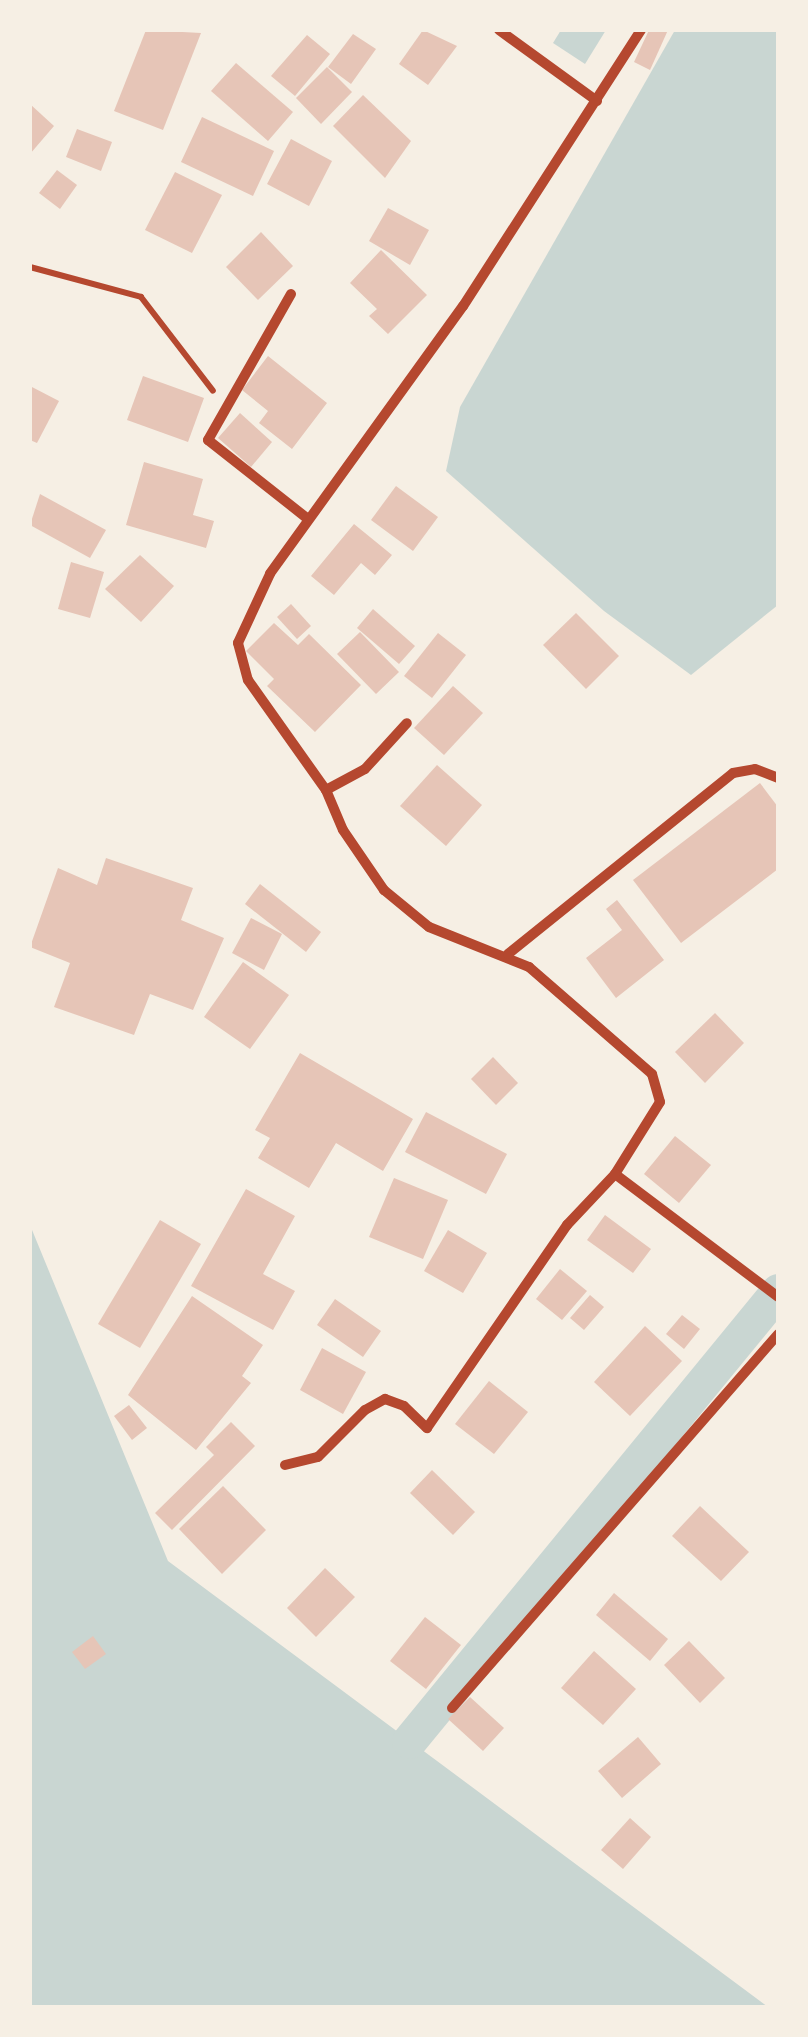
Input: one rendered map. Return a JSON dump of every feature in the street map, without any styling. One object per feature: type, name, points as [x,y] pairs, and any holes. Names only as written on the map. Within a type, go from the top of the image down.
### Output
[{"type":"street","points":[[499,30],[597,101]]},
{"type":"street","points":[[285,1465],[318,1457],[385,1399],[404,1406],[427,1428],[567,1225],[615,1174],[660,1102],[660,1087],[508,954],[429,927],[384,890],[343,830],[326,790],[248,680],[238,642],[270,574],[463,306],[641,30]]},
{"type":"street","points":[[291,294],[208,440],[308,519]]},
{"type":"street","points":[[326,790],[365,768],[407,723]]},
{"type":"street","points":[[508,954],[733,774],[756,769],[778,778]]},
{"type":"street","points":[[615,1174],[778,1297]]},
{"type":"street","points":[[452,1708],[778,1334]]},
{"type":"path","points":[[30,267],[142,298],[226,408]]},
{"type":"shaded area","points":[[561,30],[606,30],[585,64],[553,43]]},
{"type":"shaded area","points":[[675,30],[778,30],[778,605],[691,675],[604,611],[446,471],[460,407]]},
{"type":"shaded area","points":[[30,1225],[168,1561],[768,2007],[30,2007]]},
{"type":"building","points":[[146,30],[201,33],[163,130],[114,111]]},
{"type":"building","points":[[423,30],[457,46],[428,85],[399,64]]},
{"type":"building","points":[[649,30],[668,30],[650,70],[634,62]]},
{"type":"building","points":[[353,34],[376,49],[351,84],[328,67]]},
{"type":"building","points":[[307,35],[330,54],[295,96],[271,76]]},
{"type":"building","points":[[236,63],[293,112],[268,141],[211,91]]},
{"type":"building","points":[[327,67],[352,92],[321,124],[296,98]]},
{"type":"building","points":[[363,95],[411,141],[385,178],[333,126]]},
{"type":"building","points":[[30,104],[54,126],[30,154]]},
{"type":"building","points":[[202,117],[274,151],[253,196],[181,162]]},
{"type":"building","points":[[77,129],[112,142],[101,171],[66,157]]},
{"type":"building","points":[[291,139],[332,161],[309,206],[267,184]]},
{"type":"building","points":[[57,170],[77,185],[60,209],[39,193]]},
{"type":"building","points":[[175,172],[222,195],[192,253],[145,230]]},
{"type":"building","points":[[388,208],[429,230],[410,265],[369,241]]},
{"type":"building","points":[[261,232],[293,266],[258,300],[226,267]]},
{"type":"building","points":[[381,250],[427,295],[388,334],[369,316],[377,309],[350,283]]},
{"type":"building","points":[[268,356],[327,403],[292,449],[259,423],[268,411],[242,390]]},
{"type":"building","points":[[143,376],[204,398],[188,442],[127,420]]},
{"type":"building","points":[[30,386],[59,401],[37,443],[30,440]]},
{"type":"building","points":[[240,413],[272,442],[251,467],[218,438]]},
{"type":"building","points":[[144,462],[203,479],[193,515],[214,521],[206,548],[126,525]]},
{"type":"building","points":[[396,486],[438,517],[413,551],[371,520]]},
{"type":"building","points":[[40,494],[106,530],[90,558],[30,525]]},
{"type":"building","points":[[354,524],[392,555],[375,575],[361,563],[334,595],[311,576]]},
{"type":"building","points":[[140,555],[174,586],[141,622],[105,589]]},
{"type":"building","points":[[71,562],[104,572],[90,618],[58,609]]},
{"type":"building","points":[[291,604],[311,626],[297,639],[277,617]]},
{"type":"building","points":[[373,609],[415,646],[399,664],[357,628]]},
{"type":"building","points":[[576,613],[619,656],[586,689],[543,645]]},
{"type":"building","points":[[274,623],[298,645],[309,634],[361,685],[315,732],[267,686],[274,679],[246,651]]},
{"type":"building","points":[[360,632],[399,672],[376,694],[337,654]]},
{"type":"building","points":[[438,633],[466,655],[432,698],[404,676]]},
{"type":"building","points":[[453,686],[483,713],[444,755],[414,728]]},
{"type":"building","points":[[437,765],[482,805],[446,846],[400,806]]},
{"type":"building","points":[[760,783],[778,807],[778,869],[681,943],[633,880]]},
{"type":"building","points":[[106,858],[193,888],[181,920],[224,938],[193,1010],[150,994],[134,1035],[54,1007],[70,963],[30,947],[58,868],[97,885]]},
{"type":"building","points":[[260,884],[321,932],[306,952],[245,904]]},
{"type":"building","points":[[617,900],[664,960],[616,998],[586,958],[622,930],[606,909]]},
{"type":"building","points":[[251,918],[282,934],[264,970],[232,953]]},
{"type":"building","points":[[243,962],[289,995],[250,1049],[204,1017]]},
{"type":"building","points":[[715,1013],[744,1043],[705,1083],[675,1052]]},
{"type":"building","points":[[300,1053],[413,1119],[383,1171],[336,1143],[309,1188],[258,1158],[270,1138],[255,1130]]},
{"type":"building","points":[[493,1057],[518,1083],[496,1105],[471,1079]]},
{"type":"building","points":[[426,1112],[507,1154],[486,1194],[405,1152]]},
{"type":"building","points":[[675,1136],[711,1165],[679,1203],[644,1174]]},
{"type":"building","points":[[394,1178],[448,1200],[423,1259],[369,1237]]},
{"type":"building","points":[[246,1189],[295,1216],[263,1274],[295,1291],[273,1330],[191,1286]]},
{"type":"building","points":[[605,1215],[651,1249],[633,1273],[587,1240]]},
{"type":"building","points":[[160,1220],[201,1244],[140,1348],[98,1324]]},
{"type":"building","points":[[448,1230],[487,1253],[463,1293],[424,1271]]},
{"type":"building","points":[[560,1269],[587,1291],[562,1320],[536,1299]]},
{"type":"building","points":[[590,1295],[604,1307],[584,1330],[570,1318]]},
{"type":"building","points":[[192,1296],[263,1345],[242,1376],[251,1383],[196,1450],[128,1395]]},
{"type":"building","points":[[335,1299],[381,1331],[363,1357],[317,1325]]},
{"type":"building","points":[[682,1315],[700,1329],[684,1349],[666,1334]]},
{"type":"building","points":[[645,1326],[682,1361],[630,1416],[594,1382]]},
{"type":"building","points":[[322,1348],[366,1372],[343,1414],[300,1390]]},
{"type":"building","points":[[489,1381],[528,1412],[494,1454],[455,1424]]},
{"type":"building","points":[[129,1405],[147,1428],[132,1440],[114,1416]]},
{"type":"building","points":[[231,1422],[255,1446],[172,1530],[155,1513],[214,1455],[206,1447]]},
{"type":"building","points":[[432,1470],[475,1512],[453,1535],[410,1493]]},
{"type":"building","points":[[223,1486],[266,1530],[222,1574],[179,1529]]},
{"type":"building","points":[[700,1506],[749,1552],[721,1581],[672,1536]]},
{"type":"building","points":[[325,1568],[355,1597],[316,1637],[287,1608]]},
{"type":"building","points":[[614,1593],[668,1639],[650,1661],[596,1615]]},
{"type":"building","points":[[425,1617],[461,1645],[426,1689],[390,1661]]},
{"type":"building","points":[[93,1636],[106,1654],[85,1669],[72,1652]]},
{"type":"building","points":[[689,1641],[725,1678],[700,1703],[664,1665]]},
{"type":"building","points":[[594,1651],[636,1689],[603,1725],[561,1688]]},
{"type":"building","points":[[470,1697],[504,1728],[483,1751],[448,1719]]},
{"type":"building","points":[[638,1737],[661,1764],[622,1798],[598,1771]]},
{"type":"building","points":[[630,1818],[651,1837],[623,1869],[601,1850]]},
{"type":"waterway","points":[[409,1741],[778,1291]]}]
